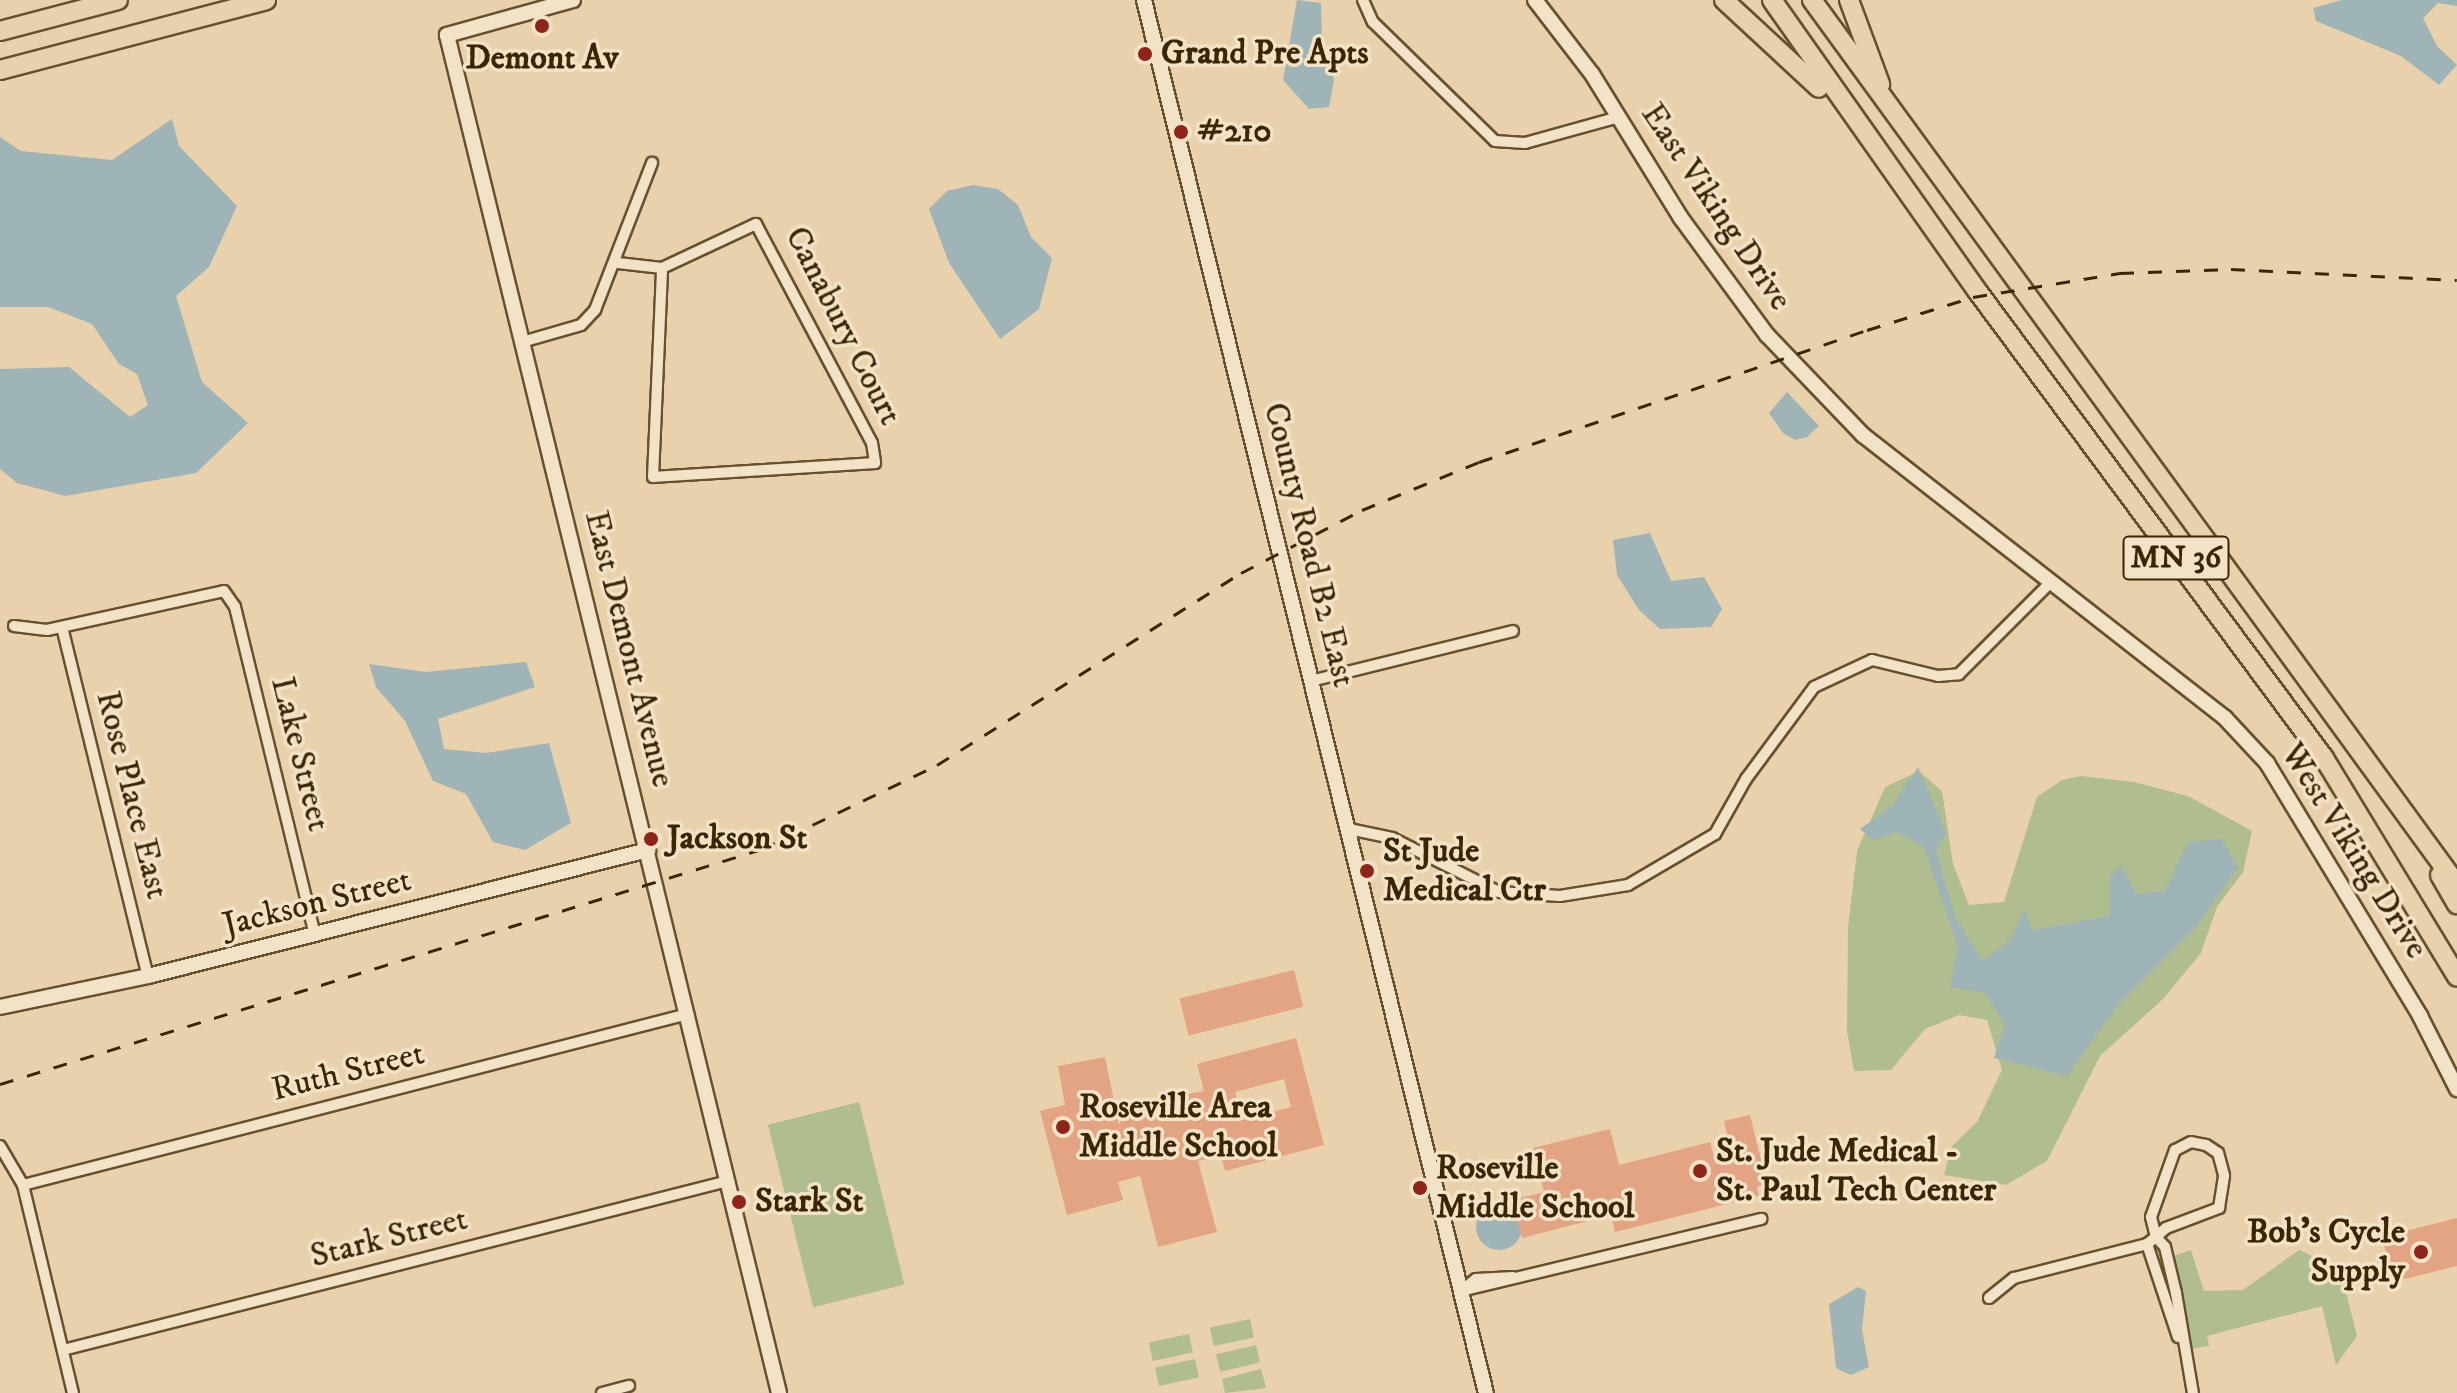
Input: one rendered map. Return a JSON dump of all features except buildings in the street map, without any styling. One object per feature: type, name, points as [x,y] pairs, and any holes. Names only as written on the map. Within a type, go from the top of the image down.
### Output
[{"type":"highway","points":[[0,31],[118,0]]},
{"type":"highway","points":[[0,70],[266,0]]},
{"type":"highway","points":[[1724,0],[1787,53],[1908,193]]},
{"type":"highway","name":"MN 36","points":[[1772,0],[1908,193],[2324,758],[2432,931],[2457,977]]},
{"type":"highway","name":"MN 36","points":[[1812,0],[2366,763],[2457,904]]},
{"type":"highway","points":[[1849,0],[1875,74],[1927,162]]},
{"type":"highway","points":[[2366,763],[2457,885]]},
{"type":"highway","points":[[2432,931],[2457,993]]},
{"type":"street","name":"East Demont Avenue","points":[[573,0],[447,35],[779,1393]]},
{"type":"street","name":"County Road B2 East","points":[[1144,0],[1486,1393]]},
{"type":"street","points":[[1363,0],[1373,22],[1495,141],[1525,143],[1619,117]]},
{"type":"street","name":"East Viking Drive","points":[[1535,0],[1619,117],[1681,218],[1767,335],[1863,435]]},
{"type":"street","points":[[522,342],[581,325],[618,263],[652,163]]},
{"type":"street","name":"Canabury Court","points":[[756,224],[872,443],[875,463],[653,477],[662,268],[756,224]]},
{"type":"street","points":[[618,263],[662,268]]},
{"type":"street","name":"West Viking Drive","points":[[1863,435],[2225,718],[2267,763],[2420,1016],[2457,1089]]},
{"type":"street","points":[[1349,829],[1392,838],[1499,892],[1560,896],[1628,885],[1715,834],[1746,779],[1814,687],[1872,660],[1938,676],[1959,674],[2051,582]]},
{"type":"street","name":"Lake Street","points":[[62,627],[224,591],[235,607],[315,934]]},
{"type":"street","points":[[14,626],[62,627]]},
{"type":"street","name":"Rose Place East","points":[[62,627],[148,976]]},
{"type":"street","points":[[1311,681],[1513,631]]},
{"type":"street","name":"Jackson Street","points":[[0,1007],[148,976],[648,850]]},
{"type":"street","name":"Ruth Street","points":[[23,1185],[688,1014]]},
{"type":"street","points":[[1989,1298],[2014,1278],[2151,1240],[2219,1208],[2224,1175],[2218,1153],[2206,1145],[2191,1142],[2175,1150],[2154,1199],[2151,1240],[2162,1302],[2181,1345]]},
{"type":"street","points":[[0,1146],[23,1185],[73,1393]]},
{"type":"street","name":"Stark Street","points":[[63,1350],[728,1181]]},
{"type":"street","points":[[1461,1291],[1761,1219]]},
{"type":"street","points":[[2151,1240],[2165,1247],[2176,1293],[2181,1345],[2193,1393]]},
{"type":"street","points":[[602,1393],[629,1386]]},
{"type":"green space","points":[[1919,771],[1942,791],[1953,864],[1969,905],[2004,902],[2037,797],[2062,780],[2081,776],[2134,782],[2188,796],[2252,831],[2243,872],[2217,907],[2201,953],[2163,999],[2100,1056],[2047,1161],[2006,1185],[1944,1175],[1952,1146],[1977,1122],[2002,1070],[1987,1020],[1959,1015],[1925,1029],[1891,1070],[1854,1071],[1847,1031],[1848,927],[1857,851],[1885,787]]},
{"type":"green space","points":[[859,1102],[904,1284],[813,1307],[768,1125]]},
{"type":"green space","points":[[2191,1250],[2204,1291],[2243,1290],[2299,1250],[2340,1269],[2357,1336],[2336,1365],[2322,1306],[2207,1336],[2209,1346],[2191,1349],[2170,1257]]},
{"type":"green space","points":[[1250,1319],[1254,1338],[1214,1346],[1210,1328]]},
{"type":"green space","points":[[1189,1334],[1193,1353],[1153,1361],[1149,1343]]},
{"type":"green space","points":[[1256,1345],[1260,1363],[1220,1372],[1216,1354]]},
{"type":"green space","points":[[1195,1359],[1199,1378],[1159,1386],[1155,1368]]},
{"type":"green space","points":[[1261,1369],[1266,1388],[1225,1393],[1222,1379]]},
{"type":"shaded area","points":[[1297,0],[1321,3],[1322,41],[1334,80],[1329,107],[1309,109],[1283,80]]},
{"type":"shaded area","points":[[2342,0],[2457,0],[2457,6],[2438,3],[2423,18],[2437,46],[2457,65],[2439,85],[2401,56],[2316,21],[2313,8]]},
{"type":"shaded area","points":[[172,119],[179,146],[237,206],[209,267],[176,296],[202,382],[248,423],[196,473],[65,496],[17,483],[0,469],[0,369],[69,367],[130,417],[148,405],[137,374],[119,364],[92,324],[48,307],[0,307],[0,137],[21,151],[112,160]]},
{"type":"shaded area","points":[[973,185],[998,189],[1018,205],[1031,237],[1052,258],[1039,309],[1000,339],[949,263],[929,209],[947,191]]},
{"type":"shaded area","points":[[1787,392],[1819,426],[1807,437],[1795,440],[1783,433],[1769,413]]},
{"type":"shaded area","points":[[1650,533],[1671,581],[1704,577],[1722,609],[1711,627],[1660,629],[1639,610],[1617,575],[1613,540]]},
{"type":"shaded area","points":[[526,662],[535,687],[438,719],[444,749],[486,753],[549,743],[571,823],[525,850],[493,842],[466,794],[433,781],[405,721],[376,687],[369,664],[426,672]]},
{"type":"shaded area","points":[[1918,767],[1946,833],[1936,851],[1955,917],[1983,961],[2010,940],[2025,910],[2032,930],[2109,916],[2110,877],[2121,865],[2136,894],[2165,891],[2188,842],[2221,839],[2238,867],[2197,926],[2117,1006],[2067,1076],[1994,1058],[2005,1024],[1985,993],[1950,987],[1958,947],[1924,847],[1897,832],[1874,840],[1860,829],[1892,806]]},
{"type":"shaded area","points":[[1499,1204],[1515,1211],[1522,1227],[1515,1243],[1499,1250],[1483,1243],[1476,1227],[1483,1211]]},
{"type":"shaded area","points":[[1858,1287],[1866,1291],[1862,1330],[1869,1367],[1851,1375],[1836,1368],[1829,1304]]},
{"type":"railway","points":[[0,1084],[762,849],[937,765],[1241,573],[1362,510],[1479,462],[1867,330],[1973,297],[2120,273],[2231,269],[2457,280]]},
{"type":"place","name":"Demont Av","points":[[542,26]]},
{"type":"place","name":"Grand Pre Apts","points":[[1145,54]]},
{"type":"place","name":"#210","points":[[1181,132]]},
{"type":"place","name":"Jackson St","points":[[651,839]]},
{"type":"place","name":"St Jude Medical Ctr","points":[[1367,871]]},
{"type":"place","name":"Roseville Area Middle School","points":[[1063,1127]]},
{"type":"place","name":"St. Jude Medical - St. Paul Tech Center","points":[[1700,1171]]},
{"type":"place","name":"Roseville Middle School","points":[[1420,1188]]},
{"type":"place","name":"Stark St","points":[[739,1202]]},
{"type":"place","name":"Bob's Cycle Supply","points":[[2421,1252]]}]
